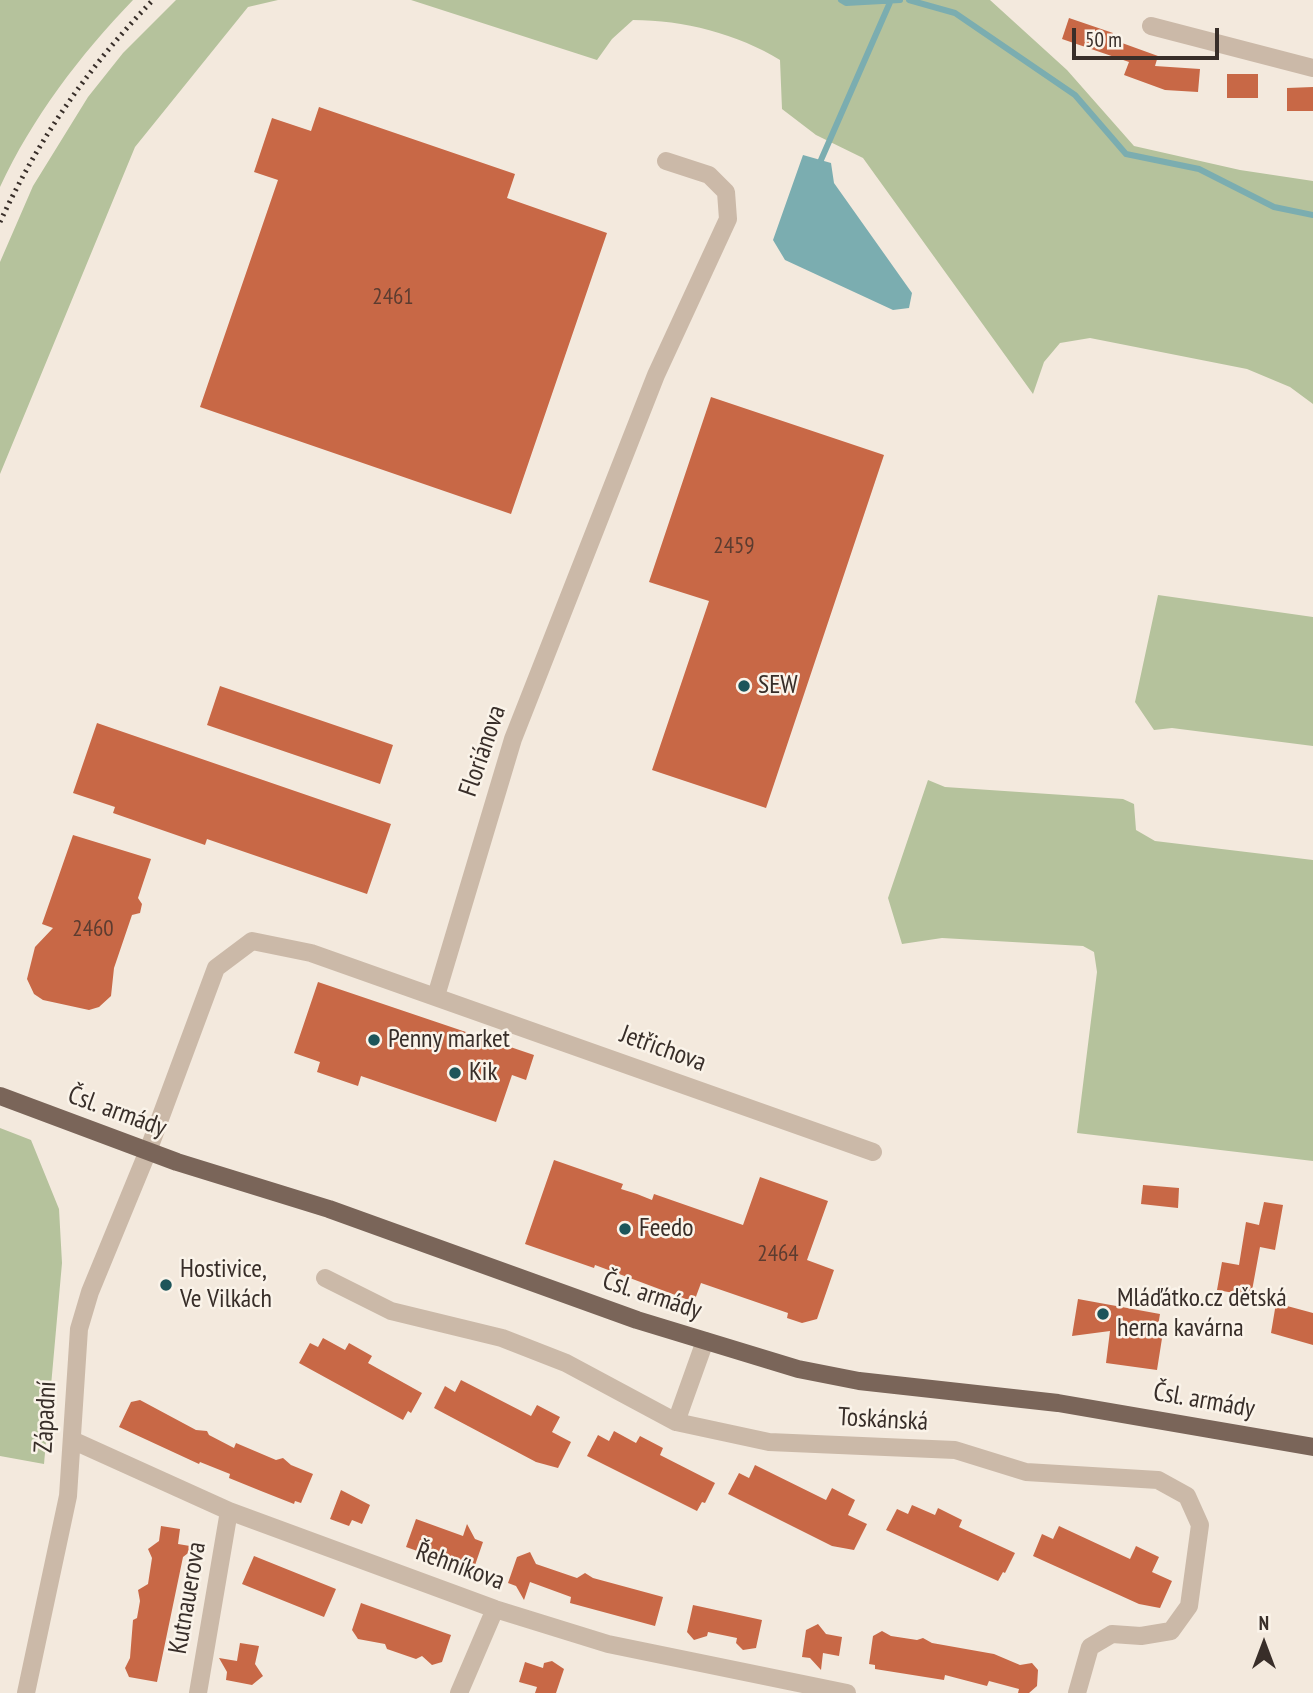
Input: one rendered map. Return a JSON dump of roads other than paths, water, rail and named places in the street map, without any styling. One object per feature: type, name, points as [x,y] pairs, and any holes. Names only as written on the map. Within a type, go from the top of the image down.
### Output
[{"type":"main road","name":"Čsl. armády","points":[[0,1096],[148,1152],[329,1209],[637,1320],[798,1369],[859,1381],[1058,1403],[1313,1447]]},
{"type":"street","points":[[1151,26],[1313,68]]},
{"type":"street","name":"Floriánova","points":[[436,996],[513,739],[656,375],[728,219],[726,192],[709,175],[666,161]]},
{"type":"street","points":[[148,1152],[216,968],[252,941],[311,953],[436,996]]},
{"type":"street","name":"Jetřichova","points":[[436,996],[873,1152]]},
{"type":"street","name":"Západní","points":[[26,1693],[68,1496],[79,1329],[108,1241],[148,1152]]},
{"type":"street","name":"Toskánská","points":[[325,1278],[391,1311],[502,1338],[566,1363],[676,1422],[769,1441],[955,1450],[1026,1472],[1158,1480],[1187,1496],[1200,1525],[1189,1606],[1171,1631],[1156,1634],[1112,1634],[1090,1647],[1077,1693]]},
{"type":"street","points":[[676,1422],[705,1340]]},
{"type":"street","name":"Řehníkova","points":[[72,1440],[229,1511],[495,1609],[608,1644],[847,1693]]},
{"type":"street","name":"Kutnauerova","points":[[198,1693],[229,1511]]},
{"type":"street","points":[[460,1693],[495,1609]]},
{"type":"water","points":[[803,155],[831,163],[834,183],[912,293],[909,308],[893,310],[785,260],[773,240]]},
{"type":"waterway","points":[[841,0],[846,3],[900,0]]},
{"type":"waterway","points":[[821,160],[891,0]]},
{"type":"waterway","points":[[909,0],[955,13],[1075,95],[1126,154],[1199,169],[1274,207],[1313,215]]},
{"type":"railway","points":[[0,222],[31,161],[67,104],[108,51],[153,0]]},
{"type":"place","name":"SEW","points":[[744,686]]},
{"type":"place","name":"Penny market","points":[[374,1040]]},
{"type":"place","name":"Kik","points":[[455,1073]]},
{"type":"place","name":"Feedo","points":[[625,1229]]},
{"type":"place","name":"Hostivice, Ve Vilkách","points":[[166,1285]]},
{"type":"place","name":"Mláďátko.cz dětská herna kavárna","points":[[1103,1314]]}]
